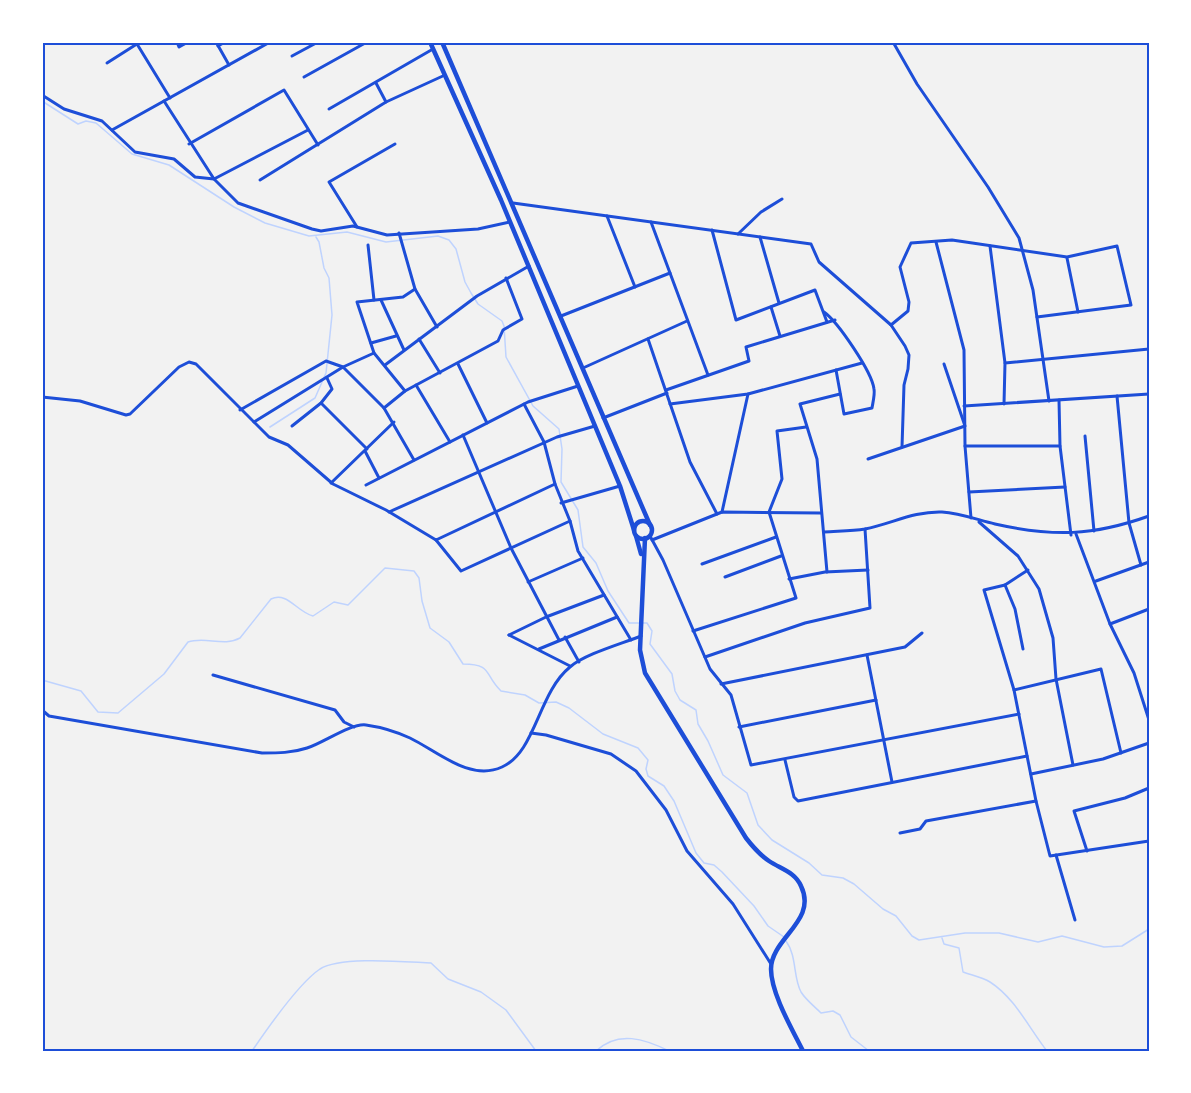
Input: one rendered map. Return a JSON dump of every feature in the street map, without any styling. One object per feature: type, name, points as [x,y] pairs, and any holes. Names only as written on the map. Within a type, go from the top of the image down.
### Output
[{"type":"main road","points":[[430,42],[529,266],[620,486],[643,559]]},
{"type":"main road","points":[[442,42],[650,525],[643,559],[640,656],[647,678],[746,838],[763,856],[794,876],[802,887],[803,912],[772,965],[774,984],[803,1051]]},
{"type":"main road","points":[[436,56],[442,57],[446,51]]},
{"type":"main road","points":[[444,73],[446,67],[453,67]]},
{"type":"main road","points":[[535,282],[545,278]]},
{"type":"main road","points":[[540,294],[550,290]]},
{"type":"main road","points":[[635,532],[640,522],[650,525]]},
{"type":"main road","points":[[635,532],[649,538]]},
{"type":"street","points":[[177,42],[179,47],[188,42]]},
{"type":"street","points":[[225,42],[217,44],[229,65]]},
{"type":"street","points":[[112,130],[270,42]]},
{"type":"street","points":[[292,56],[318,42]]},
{"type":"street","points":[[304,77],[367,42]]},
{"type":"street","points":[[893,42],[923,93],[988,187],[1019,238],[1037,317],[1049,400]]},
{"type":"street","points":[[107,63],[138,43],[170,98]]},
{"type":"street","points":[[329,109],[433,49]]},
{"type":"street","points":[[260,180],[386,102],[444,73]]},
{"type":"street","points":[[376,82],[386,102]]},
{"type":"street","points":[[189,144],[284,90],[318,145]]},
{"type":"street","points":[[42,94],[64,109],[102,121],[135,152],[174,159],[195,177],[214,179],[308,130]]},
{"type":"street","points":[[164,101],[189,144],[214,179],[238,203],[312,229],[357,226],[387,235],[400,235],[478,229],[510,222]]},
{"type":"street","points":[[357,226],[329,182],[395,144]]},
{"type":"street","points":[[738,234],[761,212],[782,199]]},
{"type":"street","points":[[513,203],[812,244],[819,262],[891,325],[909,355],[904,385],[902,447]]},
{"type":"street","points":[[607,216],[635,287]]},
{"type":"street","points":[[651,222],[708,375]]},
{"type":"street","points":[[712,230],[736,320],[815,290],[827,322]]},
{"type":"street","points":[[400,235],[415,289],[437,327]]},
{"type":"street","points":[[760,237],[779,303]]},
{"type":"street","points":[[891,325],[905,315],[909,307],[900,267],[911,243],[952,240],[1067,257],[1117,246],[1131,305],[1037,317]]},
{"type":"street","points":[[936,241],[964,350],[965,446],[971,518]]},
{"type":"street","points":[[368,245],[374,300]]},
{"type":"street","points":[[990,246],[1005,363],[1004,404]]},
{"type":"street","points":[[1067,257],[1078,312]]},
{"type":"street","points":[[384,365],[477,296],[529,266]]},
{"type":"street","points":[[561,316],[670,273]]},
{"type":"street","points":[[384,408],[405,391],[498,341],[503,330],[522,319],[506,278]]},
{"type":"street","points":[[405,391],[374,353],[357,302],[403,297],[415,289]]},
{"type":"street","points":[[381,300],[404,350]]},
{"type":"street","points":[[771,307],[780,336]]},
{"type":"street","points":[[823,311],[835,320],[862,363],[874,388],[872,408],[844,414],[836,370]]},
{"type":"street","points":[[603,418],[666,391],[749,361],[746,347],[835,320]]},
{"type":"street","points":[[583,368],[687,321]]},
{"type":"street","points":[[371,343],[396,336]]},
{"type":"street","points":[[419,339],[440,373]]},
{"type":"street","points":[[648,339],[690,462],[717,514]]},
{"type":"street","points":[[1005,363],[1149,349]]},
{"type":"street","points":[[254,423],[344,367],[374,353]]},
{"type":"street","points":[[240,410],[326,361],[333,363],[344,367],[384,408],[414,460]]},
{"type":"street","points":[[42,397],[80,401],[126,416],[155,387],[179,367],[189,362],[209,375],[240,410],[269,437],[288,445],[331,483],[435,540],[461,571],[570,521]]},
{"type":"street","points":[[670,404],[748,394],[862,363]]},
{"type":"street","points":[[458,364],[487,423]]},
{"type":"street","points":[[944,364],[965,426]]},
{"type":"street","points":[[292,426],[321,403],[332,389],[327,377]]},
{"type":"street","points":[[416,385],[450,442]]},
{"type":"street","points":[[366,485],[534,399],[578,386]]},
{"type":"street","points":[[722,512],[748,394]]},
{"type":"street","points":[[827,572],[817,459],[800,404],[840,394]]},
{"type":"street","points":[[964,406],[1149,394]]},
{"type":"street","points":[[1117,396],[1129,523],[1141,565]]},
{"type":"street","points":[[1059,400],[1060,446],[1074,534],[1096,581],[1110,624],[1134,673],[1149,720]]},
{"type":"street","points":[[321,403],[366,450],[379,478]]},
{"type":"street","points":[[526,403],[544,442],[561,504],[570,521],[583,558],[631,640]]},
{"type":"street","points":[[331,483],[394,422]]},
{"type":"street","points":[[389,513],[544,442],[563,434],[595,426]]},
{"type":"street","points":[[868,459],[965,426]]},
{"type":"street","points":[[693,631],[796,598],[769,512],[782,479],[777,431],[806,427]]},
{"type":"street","points":[[462,435],[511,548],[559,640]]},
{"type":"street","points":[[1084,436],[1094,531]]},
{"type":"street","points":[[965,446],[1060,446]]},
{"type":"street","points":[[435,540],[555,484]]},
{"type":"street","points":[[561,504],[620,486]]},
{"type":"street","points":[[969,492],[1065,487]]},
{"type":"street","points":[[822,513],[722,512],[649,538],[705,657],[732,699],[751,765],[1019,714]]},
{"type":"street","points":[[824,532],[865,529],[932,512],[947,512],[1036,532],[1074,534],[1129,523],[1149,516]]},
{"type":"street","points":[[977,520],[1002,540],[1028,570],[1039,589],[1053,638],[1056,679],[1073,765]]},
{"type":"street","points":[[705,657],[805,623],[870,608],[865,529]]},
{"type":"street","points":[[702,564],[776,537]]},
{"type":"street","points":[[725,577],[782,556]]},
{"type":"street","points":[[528,582],[583,558]]},
{"type":"street","points":[[1096,581],[1149,562]]},
{"type":"street","points":[[789,579],[827,572],[868,570]]},
{"type":"street","points":[[1028,570],[1005,585],[984,590],[1014,690],[1036,801],[1050,856],[1149,841]]},
{"type":"street","points":[[1005,585],[1015,609],[1023,649]]},
{"type":"street","points":[[570,666],[509,635],[546,617],[604,595]]},
{"type":"street","points":[[1110,624],[1149,609]]},
{"type":"street","points":[[539,649],[617,616]]},
{"type":"street","points":[[721,684],[905,647],[922,633]]},
{"type":"street","points":[[42,710],[49,716],[262,753],[290,753],[309,748],[364,724],[410,738],[437,754],[475,770],[502,767],[517,757],[531,733],[545,698],[570,666],[641,634]]},
{"type":"street","points":[[565,638],[579,662]]},
{"type":"street","points":[[867,655],[892,782]]},
{"type":"street","points":[[1014,690],[1101,669],[1121,753]]},
{"type":"street","points":[[213,675],[335,710],[344,722],[355,727]]},
{"type":"street","points":[[739,726],[876,700]]},
{"type":"street","points":[[531,733],[546,735],[610,754],[636,771],[666,810],[687,851],[733,904],[772,965]]},
{"type":"street","points":[[1031,774],[1121,753],[1149,743]]},
{"type":"street","points":[[785,760],[794,797],[798,801],[1027,756]]},
{"type":"street","points":[[1087,850],[1074,811],[1125,798],[1149,788]]},
{"type":"street","points":[[900,833],[920,829],[926,821],[1036,801]]},
{"type":"street","points":[[1056,855],[1075,920]]},
{"type":"waterway","points":[[42,101],[78,124],[86,121],[96,123],[132,154],[169,165],[234,207],[265,223],[309,236],[347,232],[386,242],[438,236],[449,240],[456,249],[465,282],[478,304],[502,321],[506,357],[533,406],[559,429],[562,449],[561,482],[578,510],[583,547],[596,563],[608,591],[629,623],[647,623],[652,631],[650,644],[672,674],[675,691],[680,700],[696,710],[698,724],[723,775],[747,793],[758,825],[772,840],[809,863],[822,875],[843,878],[854,884],[883,909],[896,916],[912,936],[919,940],[965,933],[999,933],[1038,942],[1062,936],[1104,947],[1122,946],[1149,929]]},
{"type":"waterway","points":[[270,427],[315,398],[326,373],[332,315],[329,278],[316,237]]},
{"type":"waterway","points":[[42,680],[81,691],[98,712],[118,713],[164,674],[188,642],[194,640],[228,642],[240,638],[271,599],[277,597],[287,600],[313,616],[334,602],[348,605],[385,568],[414,571],[419,578],[422,601],[430,628],[449,642],[463,664],[484,668],[501,691],[525,695],[539,703],[556,702],[569,708],[603,734],[638,748],[648,760],[646,769],[648,776],[664,786],[674,801],[696,853],[704,863],[714,865],[722,872],[754,906],[768,926],[784,937]]},
{"type":"waterway","points":[[942,938],[944,944],[959,948],[963,972],[987,980],[1007,996],[1047,1051]]},
{"type":"waterway","points":[[786,941],[792,953],[803,995],[821,1013],[833,1011],[840,1015],[851,1037],[869,1051]]},
{"type":"waterway","points":[[252,1051],[293,995],[320,969],[343,962],[358,961],[431,963],[448,979],[481,992],[506,1010],[536,1051]]},
{"type":"waterway","points":[[596,1051],[604,1044],[622,1039],[641,1040],[669,1051]]}]
